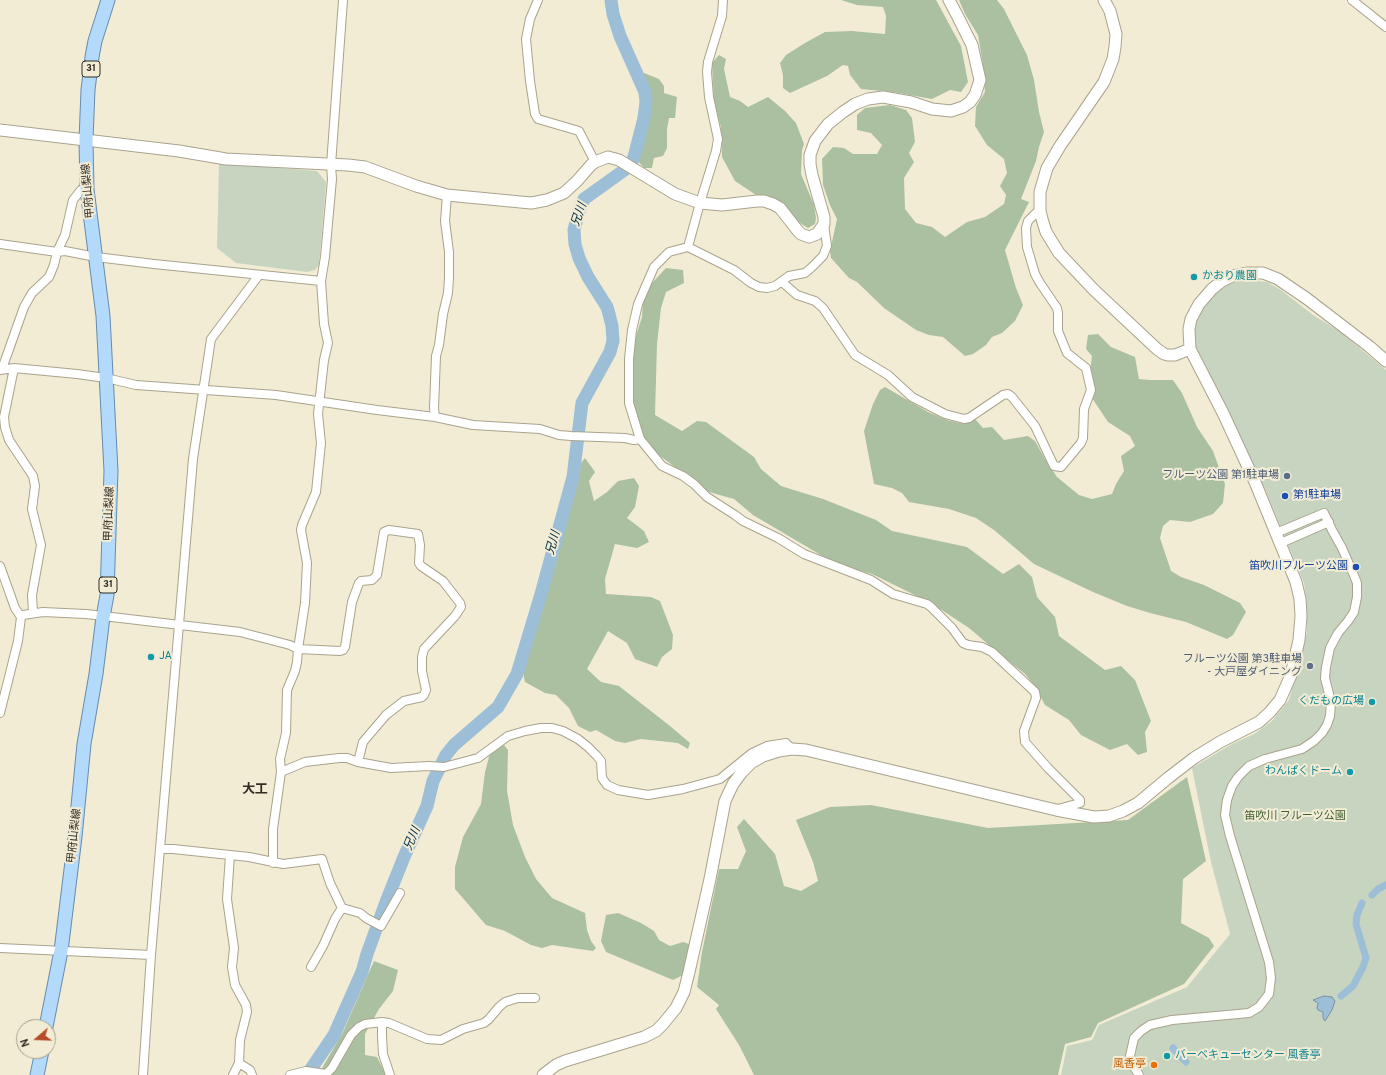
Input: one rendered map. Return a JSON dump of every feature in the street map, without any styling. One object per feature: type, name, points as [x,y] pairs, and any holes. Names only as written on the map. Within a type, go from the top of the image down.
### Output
[{"type":"main road","name":"甲府山梨線","points":[[48,1019],[61,950],[75,837],[84,744],[107,595],[111,471],[103,316],[88,189],[86,140],[88,90],[92,57],[95,41],[108,0]]},
{"type":"main road","points":[[37,1075],[40,1059]]},
{"type":"street","points":[[273,862],[273,829],[281,772],[280,759],[286,733],[287,690],[297,662],[305,603],[307,563],[302,525],[316,492],[321,443],[318,414],[324,360],[328,343],[324,324],[321,281],[325,257],[331,186],[331,165],[343,0]]},
{"type":"street","points":[[538,0],[530,19],[526,39],[535,114],[538,119],[579,131],[595,162]]},
{"type":"street","points":[[688,247],[716,151],[718,139],[709,96],[707,72],[708,62],[722,16],[723,0]]},
{"type":"street","points":[[949,0],[972,46],[980,80],[975,95],[970,102],[963,107],[951,111],[932,109],[911,102],[883,96],[868,99],[855,104],[828,124],[815,141],[810,160],[812,175],[824,218],[827,246],[823,256],[805,273],[789,276],[782,282],[768,288],[759,287],[751,283],[734,270],[688,247],[669,252],[661,259],[654,267],[638,304],[632,330],[629,359],[629,403],[640,439],[662,466],[683,476],[694,484],[707,497],[742,521],[778,538],[804,554],[871,580],[893,594],[927,604],[952,628],[963,643],[968,646],[982,647],[992,652],[1035,692],[1036,698],[1024,731],[1025,742],[1048,768],[1080,800],[1080,803],[1056,810]]},
{"type":"street","points":[[1104,0],[1110,11],[1116,34],[1113,59],[1104,82],[1060,146],[1047,168],[1040,192],[1040,212],[1046,232],[1059,253],[1094,290],[1131,325],[1164,354],[1175,354],[1190,349]]},
{"type":"street","points":[[1352,0],[1386,27]]},
{"type":"street","points":[[0,130],[179,151],[226,159],[365,167],[416,186],[447,195],[531,203],[564,193],[577,182],[583,173],[595,162],[608,157],[619,160],[675,194],[700,203],[722,205],[757,201],[773,204],[780,208],[801,234],[809,237],[817,234],[824,224]]},
{"type":"street","points":[[88,189],[80,190],[73,200],[65,235],[57,252],[49,277],[32,293],[24,307],[1,370],[14,368],[106,378],[136,385],[276,395],[435,417],[473,424],[540,429],[559,435],[640,439]]},
{"type":"street","points":[[435,417],[436,356],[448,293],[449,278],[449,252],[445,221],[447,195]]},
{"type":"street","points":[[782,282],[797,295],[815,301],[823,308],[855,355],[888,375],[912,396],[945,414],[964,419],[969,418],[1003,395],[1008,394],[1035,426],[1054,466],[1061,467],[1081,443],[1083,438],[1084,409],[1091,390],[1086,368],[1067,353],[1058,332],[1057,308],[1035,274],[1027,247],[1026,228],[1028,221],[1036,213],[1040,212]]},
{"type":"street","points":[[0,244],[57,252],[65,251],[96,257],[321,281]]},
{"type":"street","points":[[543,1075],[556,1065],[565,1061],[634,1040],[656,1031],[676,1008],[684,992],[690,972],[725,801],[733,784],[742,772],[751,763],[763,756],[792,749],[806,750],[1056,810],[1094,817],[1109,816],[1123,811],[1143,800],[1194,758],[1220,742],[1259,722],[1280,700],[1291,675],[1301,630],[1300,599],[1296,582],[1256,482],[1190,349],[1189,329],[1191,319],[1199,304],[1212,289],[1222,281],[1232,276],[1247,273],[1263,273],[1278,280],[1306,298],[1386,361]]},
{"type":"street","points":[[143,1075],[151,955],[193,459],[211,340],[258,275]]},
{"type":"street","points":[[14,368],[4,417],[5,427],[10,440],[33,476],[35,486],[32,509],[41,545],[32,595],[33,613]]},
{"type":"street","points":[[1139,1075],[1132,1064],[1130,1056],[1134,1038],[1150,1025],[1172,1020],[1249,1013],[1259,1007],[1269,994],[1272,978],[1269,962],[1230,836],[1225,815],[1227,800],[1232,786],[1238,776],[1249,766],[1264,759],[1302,749],[1314,741],[1322,733],[1330,716],[1331,702],[1325,678],[1330,648],[1354,612],[1357,597],[1357,583],[1342,548],[1324,513],[1278,538]]},
{"type":"street","points":[[1278,538],[1328,522]]},
{"type":"street","points":[[21,618],[23,615],[44,612],[86,614],[240,632],[298,648],[340,651],[345,647],[352,602],[359,583],[361,581],[372,580],[377,575],[384,532],[389,530],[418,534],[420,545],[419,563],[443,581],[461,606],[455,616],[424,649],[422,657],[422,671],[426,690],[424,695],[422,697],[404,702],[386,715],[363,742],[358,762]]},
{"type":"street","points":[[0,566],[15,608],[21,618],[18,641],[0,714]]},
{"type":"street","points":[[281,772],[305,762],[339,758],[347,758],[358,762],[391,768],[429,766],[444,767],[478,758],[508,736],[541,728],[552,728],[578,740],[597,756],[601,761],[602,778],[607,785],[618,790],[648,795],[683,789],[720,779],[752,753],[767,746],[786,743],[792,749]]},
{"type":"street","points":[[160,850],[173,849],[249,857],[282,864],[322,859],[330,883],[342,908],[360,913],[381,926],[400,893]]},
{"type":"street","points":[[230,855],[227,899],[234,948],[232,967],[235,985],[246,1005],[247,1012],[240,1040],[239,1063],[233,1075]]},
{"type":"street","points":[[311,967],[342,908]]},
{"type":"street","points":[[0,948],[151,955]]},
{"type":"street","points":[[290,1075],[306,1071],[326,1074],[332,1068],[354,1031],[365,1024],[382,1022],[389,1023],[427,1039],[441,1040],[463,1029],[484,1023],[505,1002],[518,998],[535,998]]},
{"type":"street","points":[[382,1022],[383,1054],[390,1075]]},
{"type":"street","points":[[239,1063],[250,1070],[252,1075]]},
{"type":"green space","points":[[841,0],[936,0],[961,46],[968,82],[961,92],[950,90],[932,99],[893,92],[861,89],[850,75],[848,66],[843,65],[827,76],[790,93],[783,88],[783,75],[780,63],[786,55],[825,32],[852,31],[885,34],[886,16],[883,7],[857,5]]},
{"type":"green space","points":[[959,0],[997,0],[1004,9],[1027,55],[1034,80],[1044,132],[1036,161],[1021,199],[1029,202],[1005,250],[1016,288],[1023,305],[1015,321],[1002,333],[992,337],[986,345],[973,354],[965,356],[943,337],[929,335],[916,330],[884,308],[857,282],[849,278],[831,258],[830,251],[837,219],[823,185],[822,159],[833,147],[844,148],[853,154],[877,154],[882,145],[871,133],[857,130],[857,115],[865,108],[890,105],[906,110],[912,118],[915,142],[909,153],[914,162],[904,178],[905,209],[916,223],[932,227],[945,237],[967,222],[985,217],[1004,204],[1006,195],[1000,186],[1007,173],[1004,159],[987,145],[975,126],[976,107],[985,92],[983,65],[978,35],[965,14]]},
{"type":"green space","points":[[719,55],[726,59],[724,69],[730,97],[740,101],[748,107],[768,97],[785,111],[796,123],[804,144],[802,150],[801,174],[814,205],[816,218],[815,224],[808,228],[800,223],[779,202],[765,195],[756,195],[735,181],[722,157],[721,127],[714,101],[712,63]]},
{"type":"green space","points":[[644,73],[659,79],[664,86],[664,93],[677,97],[675,118],[669,118],[667,129],[667,148],[663,156],[654,158],[652,168],[644,168],[637,160],[650,109],[650,92],[643,79]]},
{"type":"green space","points":[[219,163],[317,171],[326,182],[319,265],[315,270],[307,272],[236,263],[217,248]]},
{"type":"green space","points":[[666,268],[683,270],[684,283],[666,292],[661,308],[657,344],[655,415],[682,431],[697,421],[706,422],[754,457],[761,469],[781,486],[823,499],[876,520],[892,531],[967,547],[1003,574],[1019,564],[1032,577],[1037,597],[1055,617],[1059,636],[1105,670],[1121,666],[1135,680],[1151,721],[1145,732],[1147,752],[1138,755],[1127,744],[1110,750],[1081,735],[1069,720],[1045,705],[1034,685],[1025,674],[969,628],[931,603],[872,574],[836,564],[753,515],[734,499],[709,492],[656,453],[642,436],[633,405],[632,359],[635,339],[642,317],[643,299],[651,284]]},
{"type":"green space","name":"笛吹川 フルーツ公園","points":[[1250,280],[1267,282],[1281,290],[1313,315],[1339,331],[1386,370],[1386,1075],[1061,1075],[1067,1046],[1092,1040],[1099,1025],[1187,987],[1230,934],[1211,862],[1192,768],[1232,744],[1254,734],[1272,721],[1289,700],[1307,632],[1307,606],[1304,583],[1265,489],[1198,355],[1193,336],[1197,318],[1220,289],[1234,282]]},
{"type":"green space","points":[[1098,334],[1111,347],[1135,357],[1139,379],[1173,380],[1182,393],[1197,427],[1213,451],[1225,484],[1223,503],[1213,514],[1190,522],[1170,520],[1163,526],[1160,538],[1171,571],[1181,577],[1204,585],[1240,603],[1246,612],[1233,635],[1227,639],[1186,622],[1127,606],[1093,592],[1034,564],[994,530],[976,518],[949,509],[909,502],[902,493],[892,488],[874,484],[864,431],[873,404],[880,390],[885,387],[928,412],[947,420],[964,424],[975,419],[983,428],[992,427],[1004,440],[1028,436],[1035,441],[1057,477],[1079,495],[1092,499],[1112,494],[1124,471],[1121,456],[1135,446],[1130,436],[1108,422],[1092,398],[1090,372],[1092,356],[1086,349],[1088,335]]},
{"type":"green space","points":[[585,458],[595,472],[589,481],[594,501],[607,492],[618,481],[634,478],[639,486],[635,507],[627,518],[644,531],[649,542],[637,548],[615,544],[605,579],[606,594],[651,597],[660,601],[673,635],[672,649],[662,657],[657,667],[635,659],[627,643],[608,631],[587,669],[601,682],[619,686],[670,726],[690,743],[688,749],[678,743],[641,739],[625,743],[615,741],[596,730],[590,732],[578,726],[569,708],[556,695],[545,693],[525,682],[522,668],[533,626],[546,597],[549,578],[555,567],[570,505],[578,482],[581,463]]},
{"type":"green space","points":[[504,745],[508,750],[507,791],[513,825],[525,857],[536,879],[552,898],[585,913],[587,930],[591,941],[596,948],[593,951],[552,945],[542,948],[531,945],[505,931],[486,925],[455,889],[455,867],[463,837],[481,804],[485,772],[490,753]]},
{"type":"green space","points":[[1187,777],[1206,861],[1183,879],[1181,923],[1209,938],[1214,946],[1184,984],[1098,1023],[1091,1037],[1065,1044],[1058,1075],[754,1075],[739,1045],[716,1009],[719,1005],[697,987],[702,952],[719,869],[738,869],[746,851],[737,827],[744,819],[775,854],[784,886],[801,891],[818,881],[813,862],[796,820],[830,807],[871,805],[988,828],[1128,820]]},
{"type":"green space","points":[[618,913],[641,923],[654,931],[659,940],[670,946],[683,942],[689,944],[691,956],[685,974],[673,980],[606,952],[601,941],[606,915]]},
{"type":"green space","points":[[374,961],[398,970],[393,991],[379,1009],[365,1034],[365,1055],[377,1057],[386,1075],[318,1075],[343,1032]]},
{"type":"water","points":[[1324,996],[1332,997],[1335,1001],[1332,1010],[1325,1021],[1323,1018],[1323,1012],[1317,1008],[1318,1003],[1313,1000]]},
{"type":"waterway","name":"兄川","points":[[307,1075],[334,1035],[362,972],[386,902],[427,806],[433,781],[446,755],[454,745],[498,707],[517,674],[541,594],[573,477],[582,403],[610,352],[613,341],[612,326],[607,307],[588,277],[579,258],[575,244],[574,230],[584,199],[630,166],[634,157],[644,118],[646,102],[645,92],[620,36],[613,14],[611,0]]},
{"type":"waterway","points":[[1372,895],[1378,889],[1386,885]]},
{"type":"waterway","points":[[1341,996],[1353,986],[1366,958],[1356,924],[1357,915],[1362,903]]},
{"type":"waterway","points":[[1173,1048],[1186,1062]]},
{"type":"place","name":"かおり農園","points":[[1194,277]]},
{"type":"place","name":"フルーツ公園 第1駐車場","points":[[1287,476]]},
{"type":"place","name":"第1駐車場","points":[[1285,496]]},
{"type":"place","name":"笛吹川フルーツ公園","points":[[1356,567]]},
{"type":"place","name":"JA","points":[[151,657]]},
{"type":"place","name":"フルーツ公園 第3駐車場 - 大戸屋ダイニング","points":[[1310,666]]},
{"type":"place","name":"くだもの広場","points":[[1372,702]]},
{"type":"place","name":"わんぱくドーム","points":[[1350,772]]},
{"type":"place","name":"バーベキューセンター 風香亭","points":[[1167,1056]]},
{"type":"place","name":"風香亭","points":[[1154,1065]]},
{"type":"district","name":"大工","points":[[255,790]]}]
